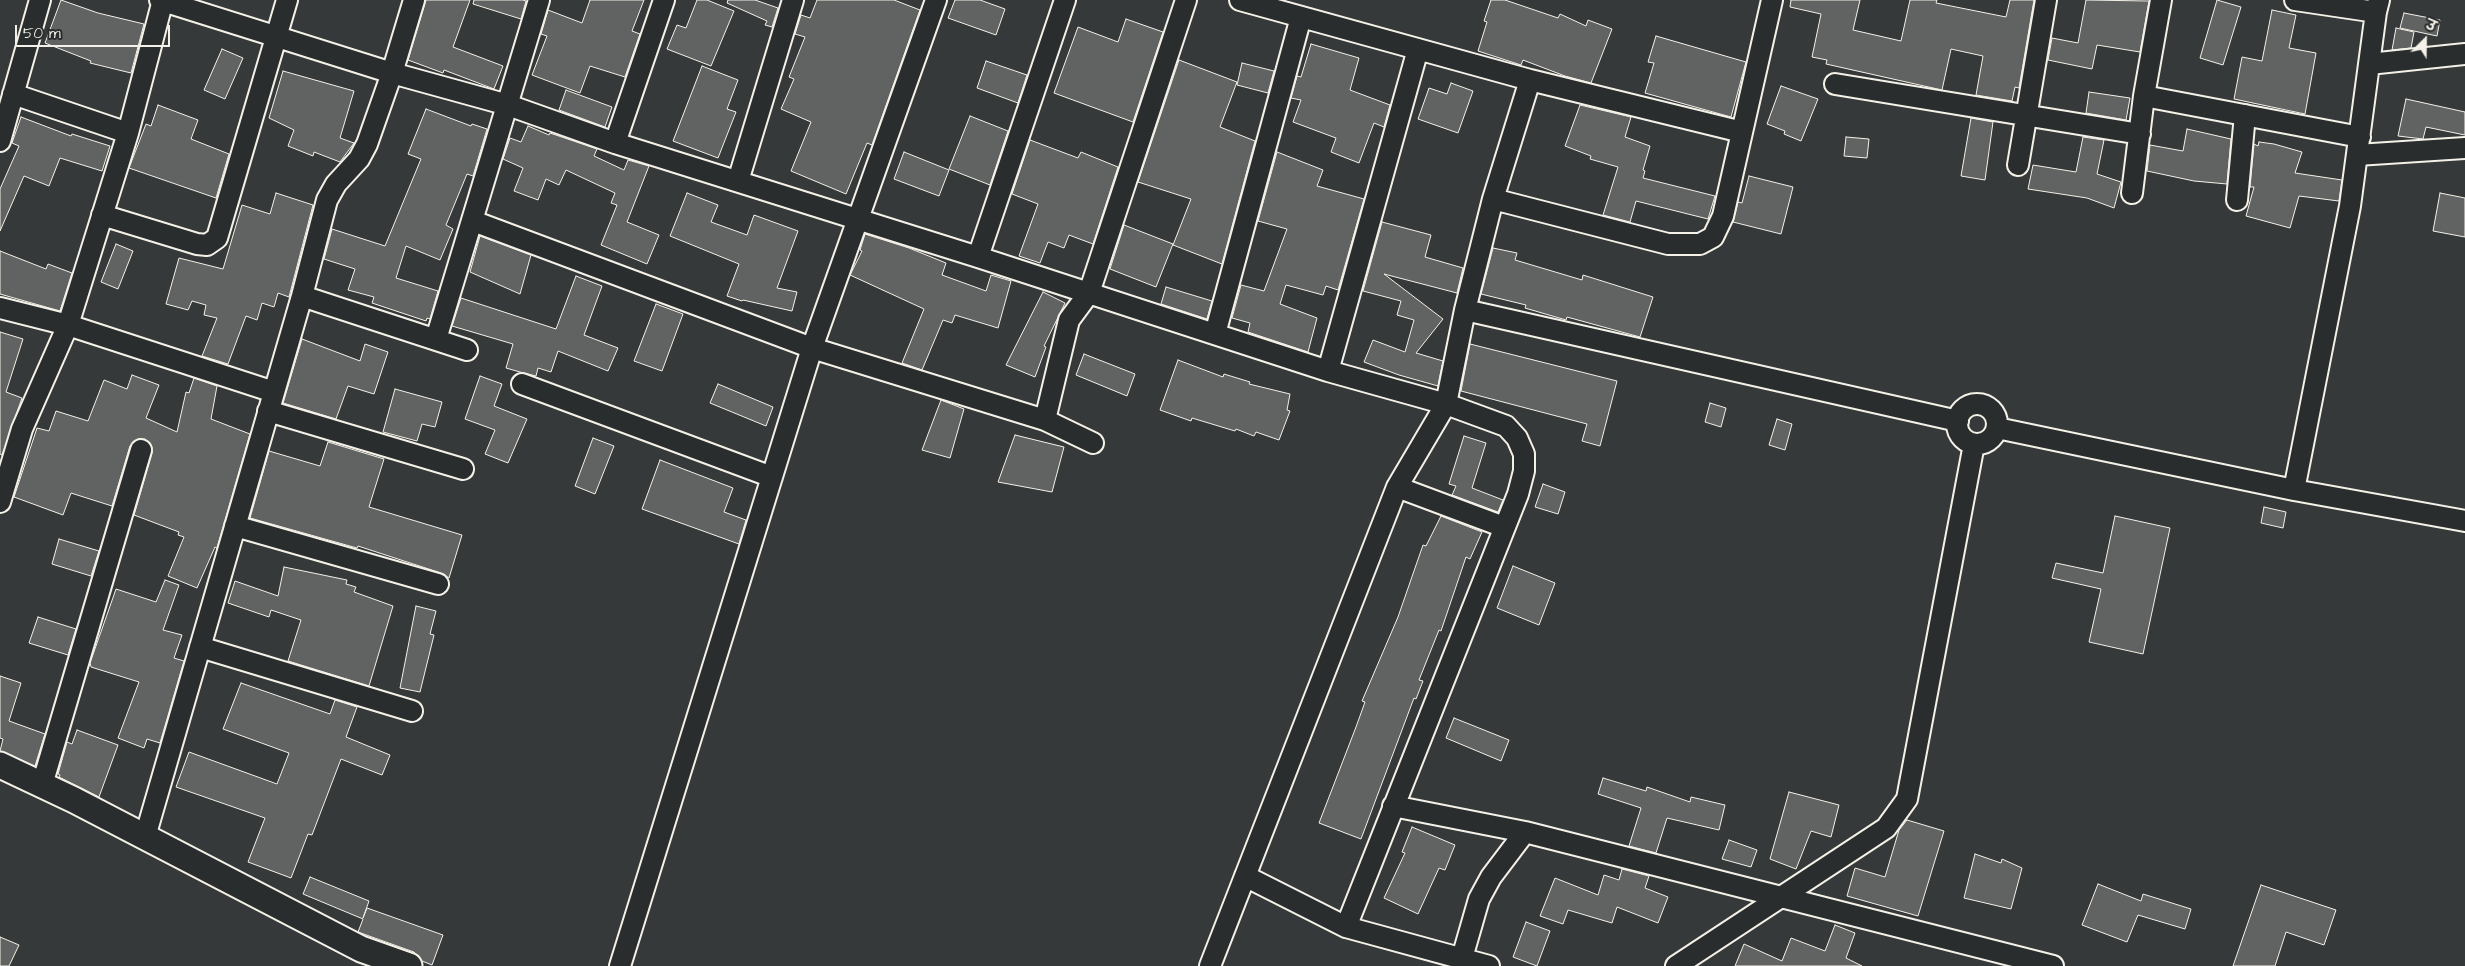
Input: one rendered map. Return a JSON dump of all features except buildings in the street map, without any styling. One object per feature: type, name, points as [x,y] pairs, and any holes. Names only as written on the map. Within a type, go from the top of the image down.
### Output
[{"type":"street","points":[[0,141],[40,0]]},
{"type":"street","points":[[0,502],[22,429],[68,325],[128,134],[162,0],[392,73],[508,106],[616,143],[978,257],[1328,371],[1446,404],[1506,426],[1517,438],[1524,454],[1524,471],[1504,527],[1346,927]]},
{"type":"street","points":[[102,215],[197,244],[207,245],[217,238],[287,0]]},
{"type":"street","points":[[145,837],[302,296],[327,200],[336,184],[363,153],[392,73],[414,0]]},
{"type":"street","points":[[436,339],[539,0]]},
{"type":"street","points":[[616,143],[664,0]]},
{"type":"street","points":[[738,181],[793,0]]},
{"type":"street","points":[[620,966],[812,348],[936,0]]},
{"type":"street","points":[[978,257],[1065,0]]},
{"type":"street","points":[[1046,420],[1069,320],[1089,293],[1186,0]]},
{"type":"street","points":[[1240,0],[1530,80],[1742,132]]},
{"type":"street","points":[[1493,199],[1668,244],[1700,244],[1713,237],[1723,216],[1772,0]]},
{"type":"street","points":[[2018,165],[2046,0]]},
{"type":"street","points":[[2132,193],[2144,96],[2161,0]]},
{"type":"street","points":[[2294,490],[2350,206],[2377,6],[2296,0]]},
{"type":"street","points":[[1215,334],[1301,17]]},
{"type":"street","points":[[1328,371],[1418,49]]},
{"type":"street","points":[[2369,64],[2465,54]]},
{"type":"street","points":[[1210,966],[1397,487],[1446,404],[1465,310],[1493,199],[1530,80]]},
{"type":"street","points":[[1835,84],[2140,134]]},
{"type":"street","points":[[13,94],[128,134]]},
{"type":"street","points":[[2144,96],[2245,115],[2358,146],[2465,148]]},
{"type":"street","points":[[2237,200],[2245,115]]},
{"type":"street","points":[[473,221],[812,348],[1046,420],[1093,443]]},
{"type":"street","points":[[302,296],[467,350]]},
{"type":"street","points":[[0,308],[68,325],[271,401],[463,469]]},
{"type":"street","points":[[1465,310],[1958,420]]},
{"type":"street","points":[[522,384],[772,477]]},
{"type":"street","points":[[1981,405],[1992,412],[1996,420],[1996,428],[1988,441],[1974,444],[1965,440],[1960,433],[1958,420],[1962,412],[1968,407],[1981,405]]},
{"type":"street","points":[[1996,428],[2294,490],[2465,521]]},
{"type":"street","points":[[1676,966],[1886,828],[1907,799],[1974,444]]},
{"type":"street","points":[[42,785],[141,450]]},
{"type":"street","points":[[1397,487],[1504,527]]},
{"type":"street","points":[[235,526],[438,584]]},
{"type":"street","points":[[200,647],[412,711]]},
{"type":"street","points":[[0,765],[361,948],[409,966]]},
{"type":"street","points":[[1393,806],[1525,832],[2053,966]]},
{"type":"street","points":[[1462,958],[1479,899],[1490,877],[1525,832]]},
{"type":"street","points":[[1245,876],[1346,927],[1489,966]]}]
